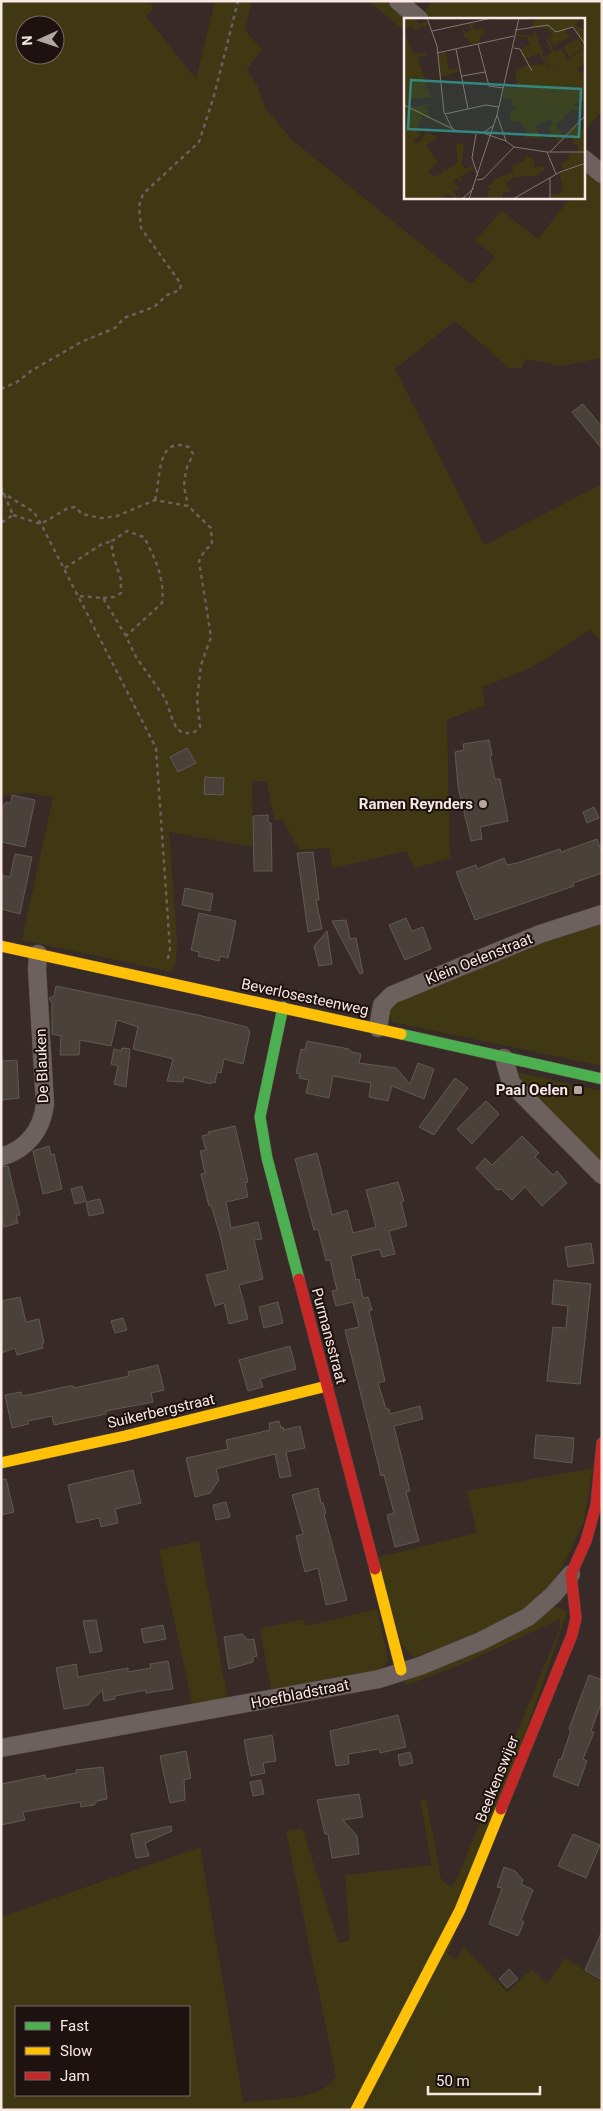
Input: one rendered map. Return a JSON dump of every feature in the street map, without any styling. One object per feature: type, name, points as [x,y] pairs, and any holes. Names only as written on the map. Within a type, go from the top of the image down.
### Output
[{"type":"street","points":[[398,1],[418,18]]},
{"type":"street","points":[[586,161],[602,174]]},
{"type":"street","name":"Klein Oelenstraat","points":[[378,1028],[382,1005],[392,994],[540,934],[602,914]]},
{"type":"street","name":"Beverlosesteenweg","points":[[1,946],[602,1079]]},
{"type":"street","name":"De Blauken","points":[[1,1157],[28,1141],[38,1131],[43,1118],[45,1104],[37,969],[38,954]]},
{"type":"street","name":"Purmansstraat","points":[[283,1007],[260,1117],[267,1158],[401,1670]]},
{"type":"street","points":[[504,1058],[511,1083],[602,1175]]},
{"type":"street","name":"Suikerbergstraat","points":[[1,1463],[135,1433],[327,1386]]},
{"type":"street","points":[[571,1574],[586,1541],[596,1505],[602,1443]]},
{"type":"street","name":"Hoefbladstraat","points":[[1,1748],[380,1679],[401,1670],[420,1666],[481,1641],[528,1617],[553,1595],[571,1574]]},
{"type":"street","name":"Beelkenswijer","points":[[356,2110],[460,1910],[572,1634],[576,1618],[571,1574]]},
{"type":"path","points":[[1,389],[17,382],[31,371],[81,342],[114,328],[124,318],[154,307],[168,295],[180,290],[181,284],[142,228],[139,206],[143,194],[199,142],[214,96],[238,1]]},
{"type":"path","points":[[156,500],[159,487],[158,469],[164,454],[172,446],[182,444],[189,447],[193,454],[186,470],[185,478],[188,506]]},
{"type":"path","points":[[1,487],[13,514],[42,524]]},
{"type":"path","points":[[3,492],[34,512],[42,524],[156,748],[170,949],[162,981]]},
{"type":"path","points":[[42,524],[68,508],[74,507],[82,514],[101,518],[117,516],[156,500],[188,506],[211,528],[212,544],[205,550],[199,561],[211,637],[201,665],[197,700],[200,727],[193,732],[183,733],[177,729],[165,698],[136,657],[126,636],[103,598]]},
{"type":"path","points":[[1,523],[13,514]]},
{"type":"path","points":[[65,568],[102,544],[112,541],[127,530],[144,537],[153,553],[164,590],[162,603],[126,636]]},
{"type":"path","points":[[78,596],[114,598],[121,593],[119,570],[112,551],[112,541]]},
{"type":"shaded area","points":[[1,1],[148,1],[154,8],[146,16],[196,79],[215,1],[252,1],[245,30],[262,50],[247,69],[257,85],[265,107],[292,140],[471,284],[495,257],[475,240],[502,211],[538,239],[569,199],[586,199],[586,169],[602,182],[602,358],[561,366],[525,359],[522,368],[509,368],[455,321],[395,369],[484,545],[602,484],[602,642],[590,630],[531,668],[482,687],[485,705],[447,720],[450,858],[415,868],[406,851],[333,868],[329,848],[299,850],[283,820],[274,820],[267,781],[252,781],[253,847],[169,832],[177,940],[176,960],[172,972],[22,940],[53,797],[27,793],[1,796]]},
{"type":"shaded area","points":[[369,1],[386,1],[406,18],[404,18],[404,31]]},
{"type":"shaded area","points":[[433,1],[602,1],[602,111],[586,130],[586,18],[430,18],[424,12]]},
{"type":"shaded area","points":[[602,923],[602,1066],[392,1022],[389,1013],[390,1005],[523,946]]},
{"type":"shaded area","points":[[517,1072],[602,1091],[602,1163],[515,1079]]},
{"type":"shaded area","points":[[593,1468],[584,1521],[562,1568],[546,1591],[515,1615],[463,1640],[414,1657],[401,1644],[375,1558],[477,1533],[467,1491]]},
{"type":"shaded area","points":[[199,1541],[228,1701],[193,1707],[159,1550]]},
{"type":"shaded area","points":[[551,1606],[564,1609],[567,1613],[448,1954],[456,1960],[464,1947],[507,1992],[532,1969],[547,1984],[565,1958],[602,1982],[602,2110],[1,2110],[1,1917],[200,1847],[243,2102],[307,2095],[329,2085],[336,2077],[286,1831],[302,1828],[339,1943],[350,1940],[345,1875],[432,1865],[420,1800],[426,1799],[441,1879],[446,1884],[452,1886],[457,1879],[560,1628],[560,1619],[467,1662],[405,1686],[404,1680]]},
{"type":"shaded area","points":[[377,1609],[388,1660],[381,1669],[272,1694],[260,1629],[304,1619],[306,1626]]},
{"type":"building","points":[[583,404],[602,427],[602,449],[572,412]]},
{"type":"building","name":"Ramen Reynders","points":[[489,740],[495,779],[500,779],[508,821],[480,827],[482,839],[471,841],[458,787],[455,752],[464,750],[463,744]]},
{"type":"building","points":[[187,748],[196,763],[178,772],[170,757]]},
{"type":"building","points":[[205,777],[224,778],[223,795],[204,794]]},
{"type":"building","points":[[12,795],[35,800],[25,847],[1,842],[2,808],[6,802],[11,803]]},
{"type":"building","points":[[594,807],[599,818],[587,823],[583,812]]},
{"type":"building","points":[[268,815],[268,822],[271,823],[272,871],[254,871],[253,816]]},
{"type":"building","points":[[597,839],[602,853],[602,873],[573,883],[574,886],[475,920],[456,872],[476,865],[477,869],[504,858],[507,865],[517,863],[560,849],[561,852]]},
{"type":"building","points":[[313,852],[319,900],[316,900],[322,929],[308,932],[297,853]]},
{"type":"building","points":[[15,854],[32,857],[20,914],[1,909],[1,875],[10,877]]},
{"type":"building","points":[[185,888],[213,894],[210,911],[182,905]]},
{"type":"building","points":[[199,913],[236,921],[228,958],[220,956],[219,961],[198,956],[199,952],[191,950]]},
{"type":"building","points":[[406,918],[412,931],[423,927],[431,949],[405,960],[389,925]]},
{"type":"building","points":[[346,920],[350,939],[356,938],[363,973],[360,974],[332,921]]},
{"type":"building","points":[[327,931],[332,964],[319,966],[314,946]]},
{"type":"building","points":[[56,986],[247,1027],[250,1032],[243,1064],[224,1059],[221,1073],[217,1072],[215,1083],[211,1082],[211,1084],[184,1077],[183,1082],[167,1081],[173,1059],[133,1049],[138,1027],[117,1020],[111,1046],[80,1040],[79,1055],[60,1055],[61,1036],[52,1034],[52,1003],[49,998],[54,996]]},
{"type":"building","points":[[307,1041],[349,1049],[352,1052],[361,1054],[359,1063],[396,1068],[410,1084],[418,1063],[434,1069],[424,1099],[392,1086],[388,1101],[369,1097],[371,1083],[333,1076],[329,1098],[306,1093],[309,1080],[299,1078],[300,1074],[296,1073],[301,1049],[305,1050]]},
{"type":"building","points":[[122,1048],[130,1049],[126,1087],[114,1084],[118,1066],[111,1064],[114,1049],[121,1051]]},
{"type":"building","points":[[17,1060],[19,1098],[1,1100],[1,1061]]},
{"type":"building","points":[[455,1078],[468,1088],[434,1135],[419,1127]]},
{"type":"building","points":[[486,1101],[499,1114],[472,1144],[457,1129]]},
{"type":"building","points":[[235,1126],[248,1182],[245,1183],[248,1197],[226,1202],[231,1228],[258,1222],[262,1239],[254,1240],[263,1279],[239,1285],[248,1319],[229,1324],[224,1303],[215,1306],[206,1275],[228,1270],[220,1235],[211,1205],[209,1206],[201,1174],[205,1173],[200,1151],[206,1150],[202,1136],[209,1134],[208,1132]]},
{"type":"building","points":[[522,1136],[539,1153],[535,1157],[553,1175],[557,1171],[567,1183],[542,1206],[525,1187],[512,1200],[501,1189],[497,1190],[476,1168],[485,1158],[492,1165]]},
{"type":"building","points":[[49,1146],[51,1155],[54,1154],[62,1189],[43,1194],[33,1151]]},
{"type":"building","points":[[317,1153],[332,1215],[347,1210],[353,1233],[376,1227],[366,1190],[398,1182],[404,1201],[401,1202],[407,1226],[389,1231],[395,1254],[382,1257],[380,1249],[351,1256],[356,1280],[359,1279],[363,1298],[368,1297],[372,1310],[369,1311],[385,1381],[378,1383],[386,1409],[389,1409],[390,1414],[420,1406],[423,1419],[394,1426],[410,1491],[406,1492],[419,1541],[395,1547],[387,1515],[394,1513],[384,1475],[381,1476],[345,1330],[359,1327],[353,1302],[336,1306],[332,1291],[337,1290],[330,1260],[326,1261],[318,1229],[314,1230],[295,1159]]},
{"type":"building","points":[[8,1166],[20,1215],[16,1215],[18,1223],[4,1227],[1,1213],[1,1167]]},
{"type":"building","points":[[82,1186],[86,1201],[75,1204],[71,1189]]},
{"type":"building","points":[[100,1199],[104,1213],[89,1216],[86,1202]]},
{"type":"building","points":[[591,1243],[594,1263],[568,1267],[565,1247]]},
{"type":"building","points":[[554,1280],[591,1284],[580,1384],[547,1381],[553,1327],[566,1328],[568,1306],[552,1304]]},
{"type":"building","points":[[20,1297],[26,1322],[39,1319],[44,1343],[42,1343],[43,1348],[17,1355],[15,1348],[1,1353],[1,1301]]},
{"type":"building","points":[[278,1302],[283,1323],[264,1328],[259,1307]]},
{"type":"building","points":[[123,1318],[127,1330],[115,1333],[111,1321]]},
{"type":"building","points":[[290,1346],[296,1369],[260,1379],[263,1387],[248,1391],[239,1360]]},
{"type":"building","points":[[158,1365],[164,1390],[151,1393],[153,1402],[106,1411],[106,1414],[54,1425],[52,1416],[28,1421],[28,1424],[12,1428],[5,1395],[21,1392],[22,1396],[69,1386],[74,1388],[129,1376],[128,1372]]},
{"type":"building","points":[[279,1421],[281,1428],[283,1427],[284,1430],[300,1426],[305,1448],[286,1452],[291,1476],[280,1478],[275,1454],[216,1469],[219,1480],[210,1493],[195,1497],[186,1458],[228,1449],[226,1440],[270,1430],[269,1423]]},
{"type":"building","points":[[536,1435],[574,1438],[572,1463],[534,1458]]},
{"type":"building","points":[[133,1470],[141,1503],[115,1509],[118,1523],[101,1527],[99,1518],[77,1523],[68,1485]]},
{"type":"building","points":[[1,1479],[6,1479],[14,1512],[1,1515]]},
{"type":"building","points":[[318,1488],[347,1600],[326,1605],[318,1568],[305,1572],[296,1536],[303,1534],[292,1495]]},
{"type":"building","points":[[226,1502],[230,1517],[216,1520],[213,1505]]},
{"type":"building","points":[[96,1620],[102,1651],[90,1653],[83,1621]]},
{"type":"building","points":[[163,1625],[166,1639],[144,1643],[141,1629]]},
{"type":"building","points":[[242,1634],[248,1640],[254,1639],[257,1656],[253,1657],[253,1662],[229,1669],[224,1637]]},
{"type":"building","points":[[168,1661],[173,1689],[146,1693],[146,1690],[115,1696],[115,1699],[104,1701],[102,1690],[88,1705],[64,1709],[56,1668],[76,1664],[78,1677],[128,1668],[128,1672],[151,1668],[150,1664]]},
{"type":"building","points":[[589,1675],[602,1680],[602,1701],[591,1731],[594,1732],[583,1759],[587,1761],[578,1786],[553,1776],[559,1759],[561,1760],[571,1730],[569,1729]]},
{"type":"building","points":[[398,1715],[406,1747],[380,1753],[379,1749],[348,1754],[349,1764],[336,1766],[330,1731]]},
{"type":"building","points":[[272,1735],[276,1761],[263,1763],[265,1773],[251,1776],[244,1740]]},
{"type":"building","points":[[186,1751],[191,1778],[184,1780],[185,1800],[170,1803],[160,1756]]},
{"type":"building","points":[[410,1752],[413,1763],[400,1766],[398,1755]]},
{"type":"building","points":[[103,1767],[107,1799],[97,1801],[94,1805],[81,1807],[80,1802],[23,1812],[25,1820],[1,1825],[1,1784],[45,1775],[46,1779],[76,1773],[76,1770]]},
{"type":"building","points":[[261,1780],[264,1794],[253,1796],[250,1782]]},
{"type":"building","points":[[359,1794],[363,1817],[343,1820],[357,1836],[359,1854],[332,1858],[328,1834],[325,1834],[317,1800]]},
{"type":"building","points":[[171,1826],[172,1831],[145,1843],[149,1856],[136,1858],[131,1834]]},
{"type":"building","points":[[573,1834],[600,1845],[586,1878],[558,1866]]},
{"type":"building","points":[[504,1867],[515,1871],[523,1880],[521,1884],[533,1890],[521,1920],[524,1922],[518,1936],[489,1924],[502,1888],[497,1887]]},
{"type":"building","points":[[602,1931],[602,1980],[585,1970]]},
{"type":"building","points":[[509,1969],[518,1979],[507,1988],[499,1979]]},
{"type":"traffic: fast","points":[[283,1007],[260,1117],[267,1158],[299,1279]]},
{"type":"traffic: fast","points":[[401,1034],[602,1079]]},
{"type":"traffic: slow","points":[[1,946],[401,1034]]},
{"type":"traffic: slow","points":[[1,1463],[125,1436],[327,1386]]},
{"type":"traffic: slow","points":[[375,1569],[401,1670]]},
{"type":"traffic: slow","points":[[356,2110],[460,1910],[501,1809]]},
{"type":"traffic: jam","points":[[299,1279],[375,1569]]},
{"type":"traffic: jam","points":[[501,1809],[572,1635],[576,1618],[571,1574],[586,1541],[596,1505],[602,1443]]},
{"type":"place","name":"Ramen Reynders","points":[[483,804]]},
{"type":"place","name":"Paal Oelen","points":[[578,1090]]}]
